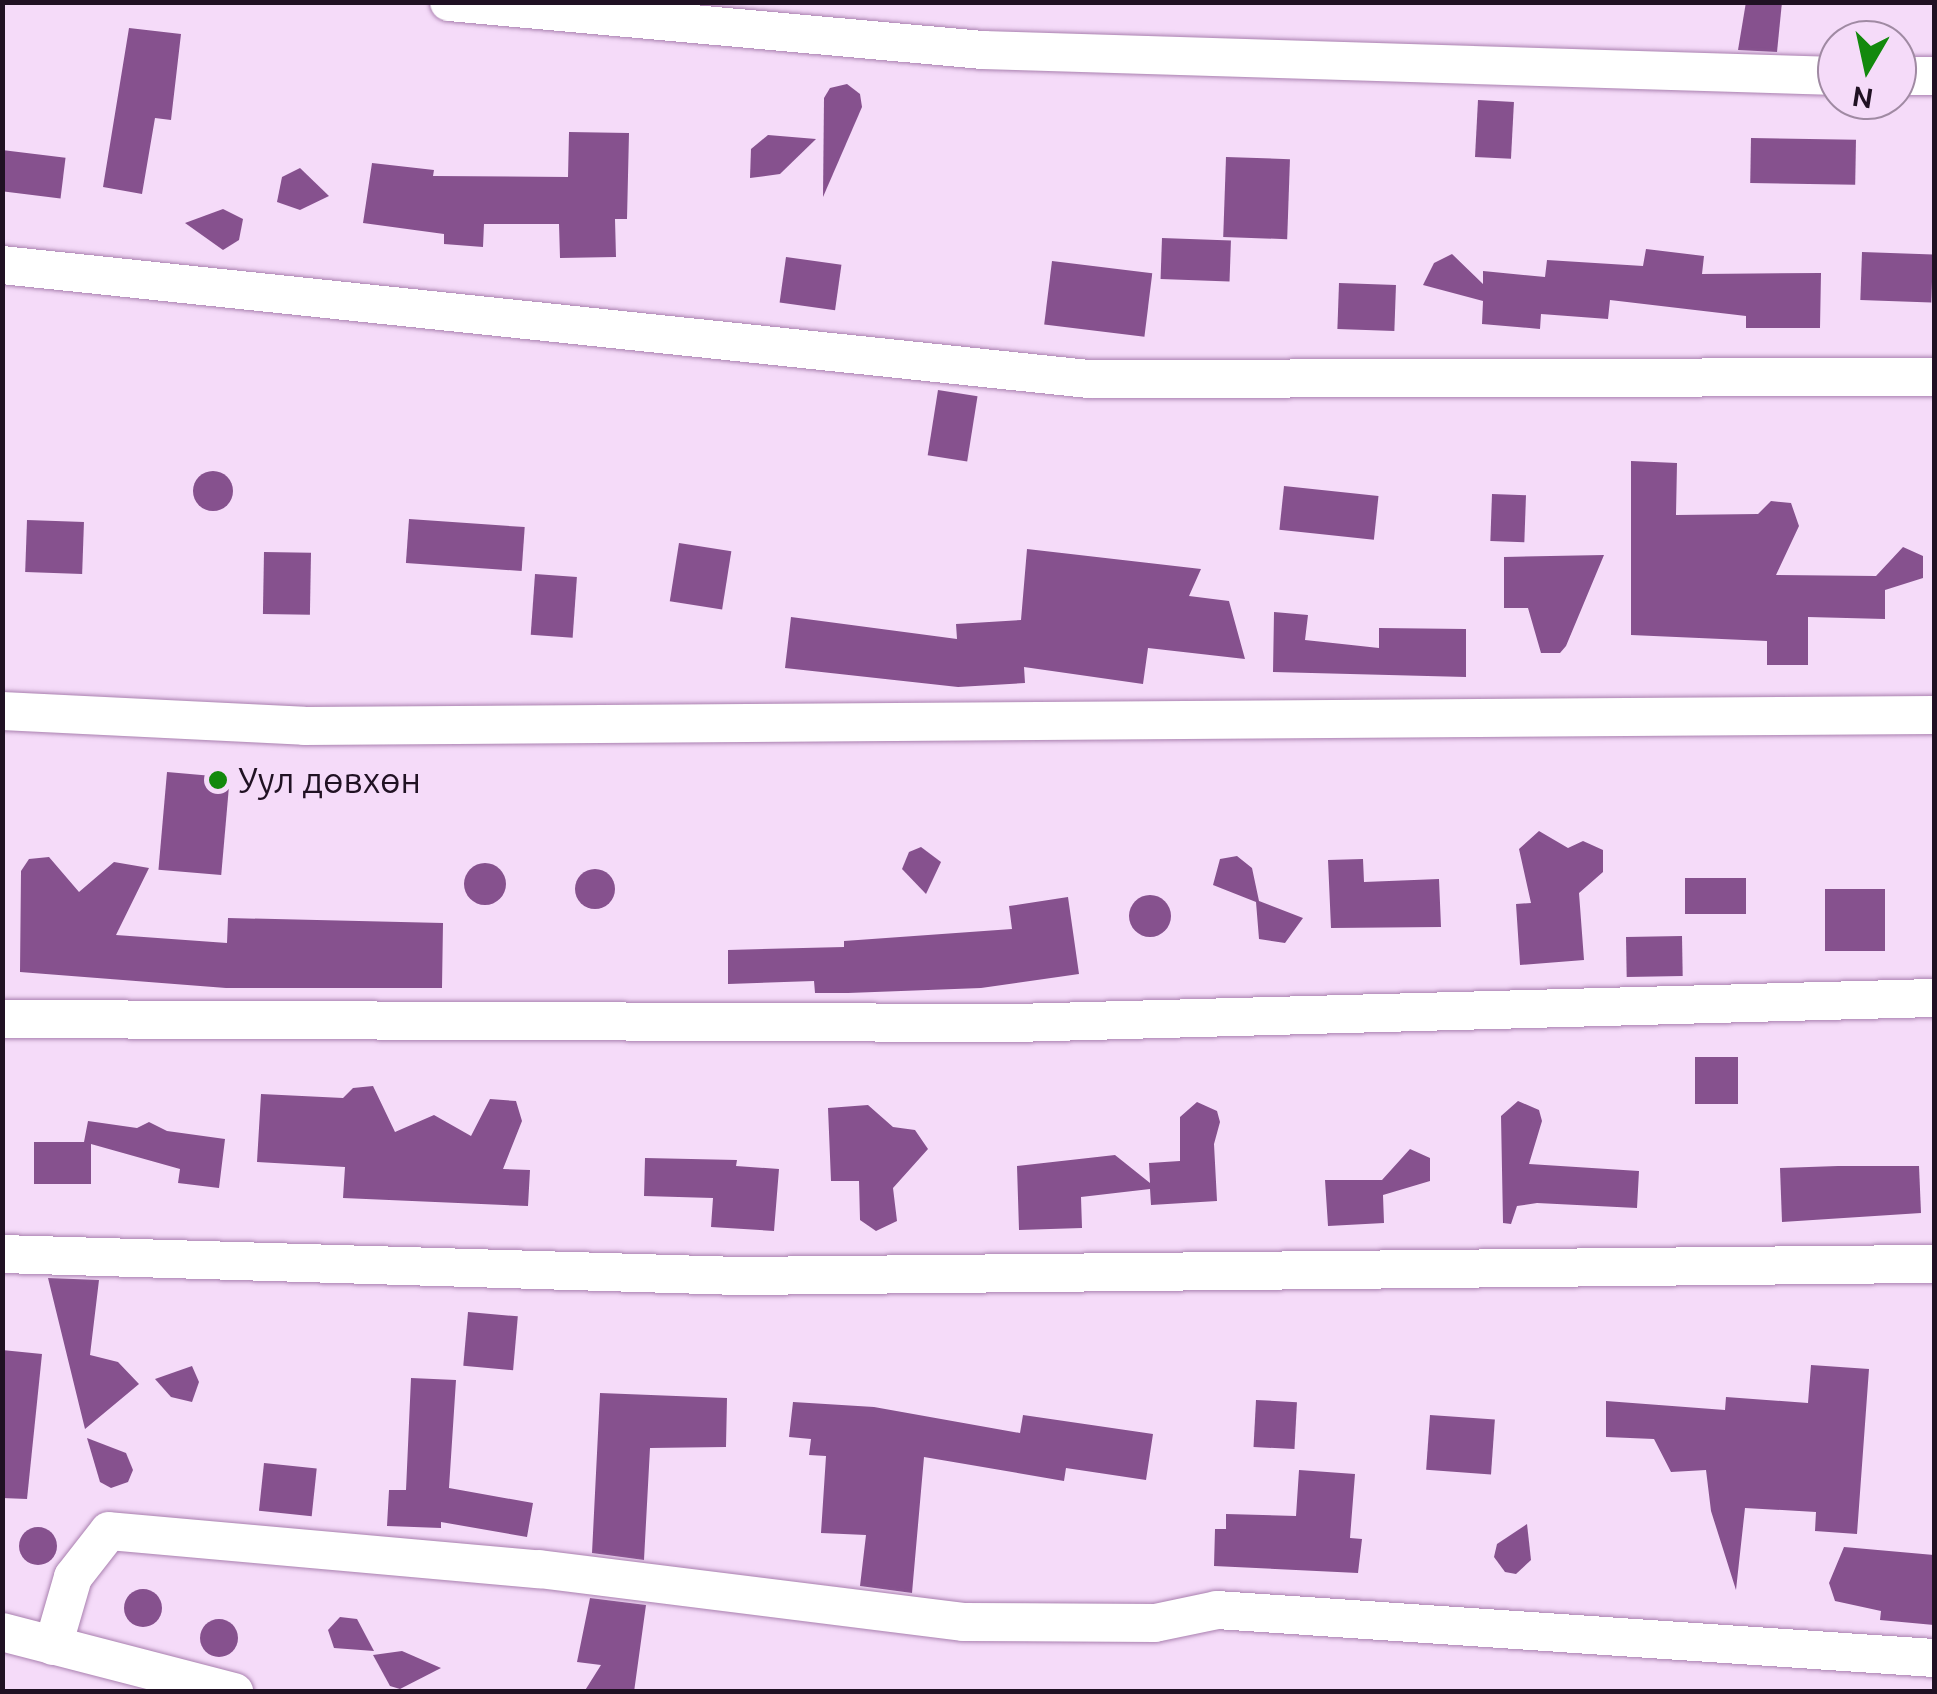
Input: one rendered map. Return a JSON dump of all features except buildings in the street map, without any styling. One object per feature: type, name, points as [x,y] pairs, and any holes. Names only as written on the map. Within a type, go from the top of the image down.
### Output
[{"type":"street","points":[[448,2],[984,50],[1817,75]]},
{"type":"street","points":[[2,265],[1088,379],[1934,377]]},
{"type":"street","points":[[2,711],[304,726],[1934,715]]},
{"type":"street","points":[[2,1019],[1016,1023],[1934,998]]},
{"type":"street","points":[[2,1254],[739,1276],[1934,1264]]},
{"type":"street","points":[[54,1646],[73,1577],[109,1530],[539,1569],[963,1622],[1156,1623],[1217,1610],[1934,1658]]},
{"type":"street","points":[[2,1632],[234,1692]]},
{"type":"place","name":"Уул дөвхөн","points":[[218,780]]}]
